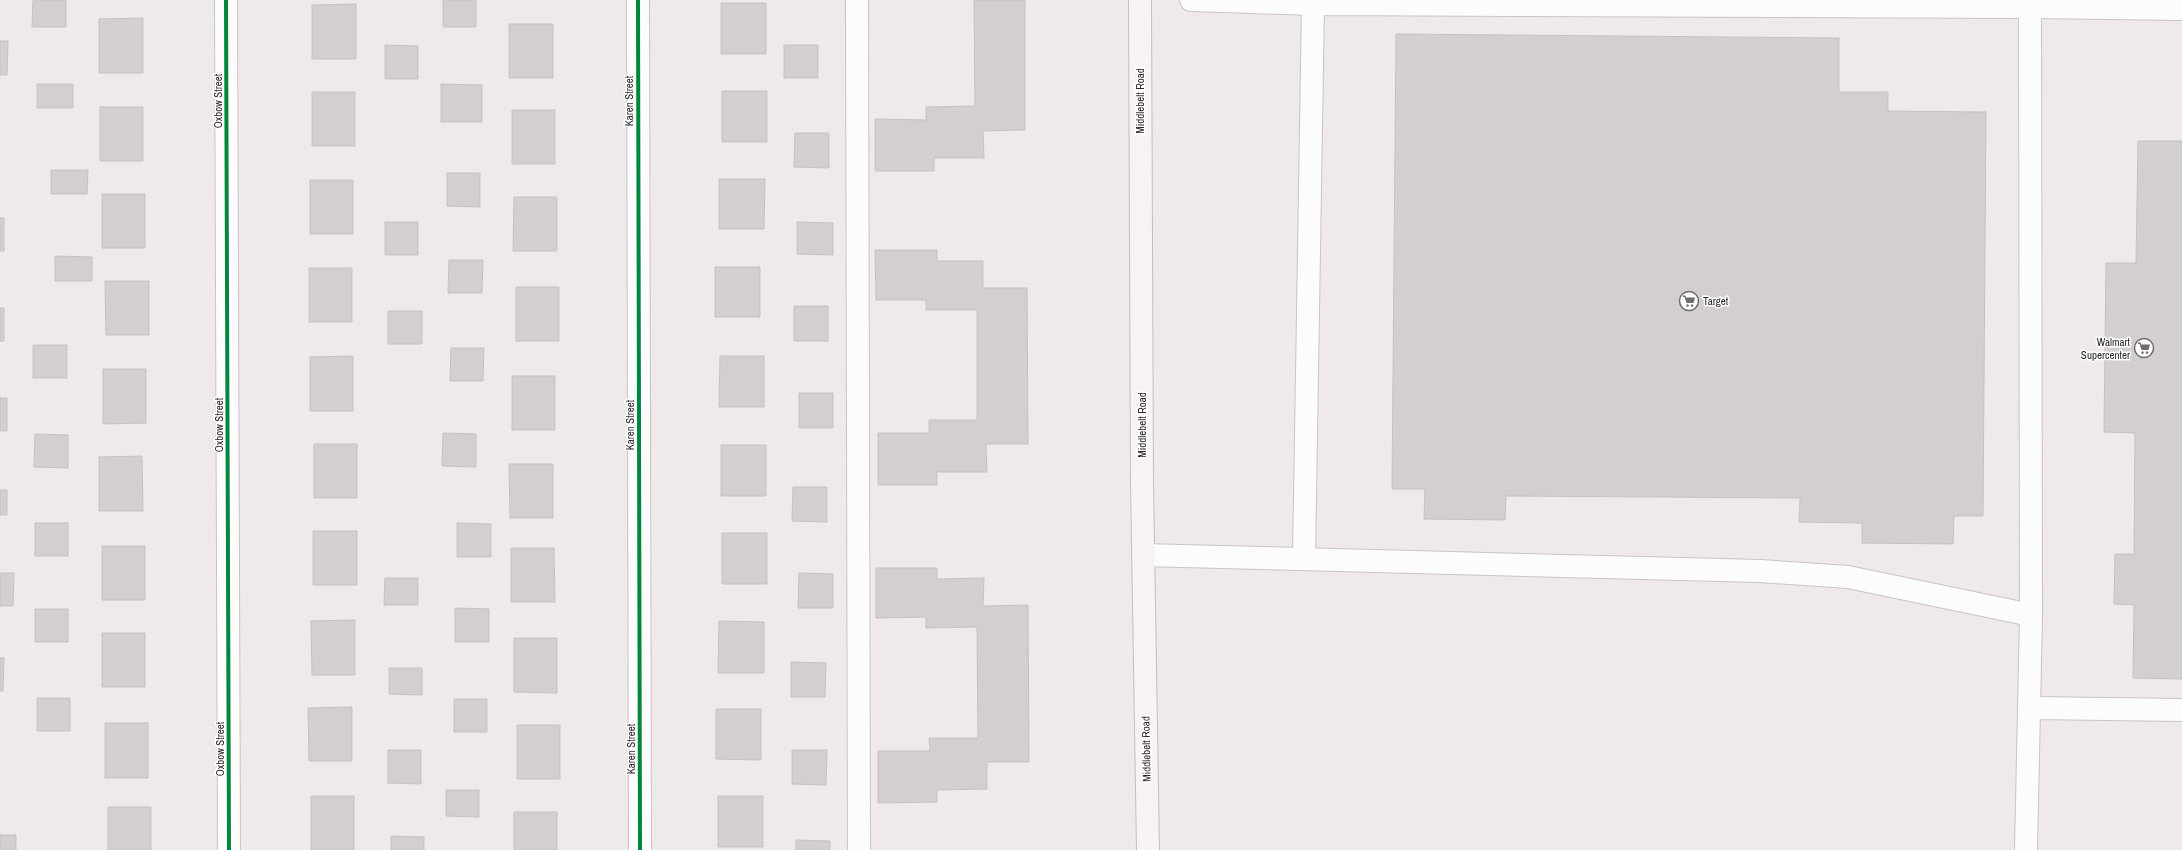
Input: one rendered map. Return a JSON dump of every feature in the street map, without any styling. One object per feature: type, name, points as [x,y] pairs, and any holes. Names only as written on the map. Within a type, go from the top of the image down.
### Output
[{"type":"main road","name":"Middlebelt Road","points":[[1140,0],[1143,555],[1148,850]]},
{"type":"street","name":"Oxbow Street","points":[[226,0],[229,850]]},
{"type":"street","name":"Karen Street","points":[[638,0],[640,850]]},
{"type":"street","points":[[857,0],[859,850]]},
{"type":"street","points":[[1191,0],[1313,4],[2182,9]]},
{"type":"street","points":[[1304,559],[1313,4]]},
{"type":"street","points":[[2026,850],[2031,615],[2030,7]]},
{"type":"street","points":[[1143,555],[1760,571],[1848,577],[2031,615]]},
{"type":"street","points":[[2029,708],[2182,710]]},
{"type":"building","points":[[33,0],[66,0],[66,27],[32,27]]},
{"type":"building","points":[[443,0],[476,0],[476,27],[443,27]]},
{"type":"building","points":[[974,0],[1025,0],[1025,130],[983,131],[984,158],[934,158],[934,171],[875,171],[875,119],[926,120],[926,107],[975,106]]},
{"type":"building","points":[[721,3],[766,3],[766,54],[721,54]]},
{"type":"building","points":[[356,4],[356,59],[312,59],[312,5]]},
{"type":"building","points":[[143,18],[143,73],[99,73],[99,19]]},
{"type":"building","points":[[509,24],[553,24],[553,78],[509,78]]},
{"type":"building","name":"Target","points":[[1396,34],[1839,38],[1839,92],[1888,92],[1888,111],[1986,112],[1983,516],[1954,516],[1953,544],[1862,543],[1862,523],[1799,522],[1800,498],[1506,496],[1505,520],[1424,519],[1425,489],[1392,489]]},
{"type":"building","points":[[0,41],[8,41],[7,75],[0,75]]},
{"type":"building","points":[[385,45],[418,46],[418,79],[385,79]]},
{"type":"building","points":[[784,45],[818,45],[818,78],[784,78]]},
{"type":"building","points":[[37,84],[73,84],[73,108],[37,108]]},
{"type":"building","points":[[441,84],[482,85],[482,122],[441,122]]},
{"type":"building","points":[[722,91],[767,91],[767,142],[722,142]]},
{"type":"building","points":[[312,92],[355,92],[355,146],[312,146]]},
{"type":"building","points":[[100,107],[143,107],[143,161],[100,161]]},
{"type":"building","points":[[512,110],[555,110],[555,164],[512,164]]},
{"type":"building","points":[[795,133],[829,133],[829,168],[794,167]]},
{"type":"building","name":"Walmart Supercenter","points":[[2138,141],[2182,141],[2182,679],[2133,678],[2134,605],[2114,604],[2115,554],[2134,554],[2135,433],[2104,432],[2106,263],[2136,263]]},
{"type":"building","points":[[51,170],[88,170],[87,194],[51,194]]},
{"type":"building","points":[[447,173],[480,173],[480,207],[447,206]]},
{"type":"building","points":[[719,179],[765,179],[764,229],[719,229]]},
{"type":"building","points":[[310,180],[353,180],[353,234],[310,234]]},
{"type":"building","points":[[102,194],[145,194],[145,248],[102,248]]},
{"type":"building","points":[[514,197],[557,197],[557,251],[513,251]]},
{"type":"building","points":[[0,218],[4,218],[4,251],[0,251]]},
{"type":"building","points":[[385,222],[418,222],[418,255],[385,255]]},
{"type":"building","points":[[797,222],[833,223],[833,255],[797,254]]},
{"type":"building","points":[[875,250],[937,250],[937,261],[983,261],[983,288],[1027,288],[1028,444],[986,444],[987,472],[937,472],[937,485],[878,485],[878,433],[929,433],[929,420],[977,420],[977,310],[926,310],[926,300],[876,300]]},
{"type":"building","points":[[55,256],[92,257],[92,281],[55,281]]},
{"type":"building","points":[[449,260],[483,260],[482,293],[448,293]]},
{"type":"building","points":[[715,267],[760,267],[760,317],[715,317]]},
{"type":"building","points":[[309,268],[352,268],[352,322],[309,322]]},
{"type":"building","points":[[105,281],[149,281],[149,335],[106,335]]},
{"type":"building","points":[[516,287],[559,287],[559,341],[516,341]]},
{"type":"building","points":[[794,306],[828,306],[828,341],[794,341]]},
{"type":"building","points":[[0,308],[4,308],[4,341],[0,341]]},
{"type":"building","points":[[388,311],[422,311],[422,344],[388,344]]},
{"type":"building","points":[[33,345],[67,345],[67,378],[33,378]]},
{"type":"building","points":[[451,348],[484,348],[483,381],[450,381]]},
{"type":"building","points":[[353,356],[353,411],[310,411],[310,357]]},
{"type":"building","points":[[720,356],[764,356],[764,407],[719,407]]},
{"type":"building","points":[[103,369],[146,369],[146,423],[103,424]]},
{"type":"building","points":[[512,376],[555,376],[555,430],[512,430]]},
{"type":"building","points":[[799,393],[833,393],[833,428],[799,428]]},
{"type":"building","points":[[0,398],[7,398],[7,431],[0,431]]},
{"type":"building","points":[[443,433],[476,434],[476,467],[442,466]]},
{"type":"building","points":[[35,434],[68,435],[68,468],[34,467]]},
{"type":"building","points":[[314,444],[357,444],[357,498],[314,498]]},
{"type":"building","points":[[721,445],[766,445],[766,496],[721,496]]},
{"type":"building","points":[[142,456],[143,511],[99,511],[99,457]]},
{"type":"building","points":[[509,464],[553,464],[553,518],[510,518]]},
{"type":"building","points":[[793,487],[827,487],[827,522],[792,521]]},
{"type":"building","points":[[0,490],[7,490],[7,515],[0,515]]},
{"type":"building","points":[[35,523],[68,523],[68,556],[35,556]]},
{"type":"building","points":[[457,523],[491,524],[491,557],[457,557]]},
{"type":"building","points":[[313,531],[357,531],[357,585],[313,585]]},
{"type":"building","points":[[722,533],[767,533],[767,584],[722,584]]},
{"type":"building","points":[[102,546],[145,546],[145,600],[102,600]]},
{"type":"building","points":[[511,548],[554,548],[555,602],[511,602]]},
{"type":"building","points":[[876,568],[937,568],[937,579],[984,578],[983,606],[1028,605],[1029,762],[987,762],[987,789],[937,790],[937,802],[878,803],[878,751],[930,751],[929,738],[978,738],[977,627],[926,628],[926,617],[876,618]]},
{"type":"building","points":[[0,573],[14,573],[13,606],[0,606]]},
{"type":"building","points":[[799,573],[833,574],[833,608],[798,608]]},
{"type":"building","points":[[385,578],[418,578],[418,605],[384,605]]},
{"type":"building","points":[[455,608],[489,609],[489,642],[455,642]]},
{"type":"building","points":[[35,609],[68,609],[68,642],[35,642]]},
{"type":"building","points":[[355,620],[355,675],[312,675],[311,621]]},
{"type":"building","points":[[719,621],[764,622],[764,673],[718,673]]},
{"type":"building","points":[[102,633],[145,633],[145,687],[102,687]]},
{"type":"building","points":[[514,638],[557,638],[557,693],[514,692]]},
{"type":"building","points":[[0,658],[4,658],[3,691],[0,691]]},
{"type":"building","points":[[791,662],[826,663],[825,697],[791,697]]},
{"type":"building","points":[[389,668],[422,668],[422,695],[389,694]]},
{"type":"building","points":[[37,698],[70,698],[70,731],[37,731]]},
{"type":"building","points":[[454,699],[487,699],[487,732],[454,732]]},
{"type":"building","points":[[352,707],[352,761],[309,761],[308,708]]},
{"type":"building","points":[[716,709],[761,709],[761,760],[716,759]]},
{"type":"building","points":[[105,723],[148,723],[148,778],[105,778]]},
{"type":"building","points":[[517,725],[560,725],[560,779],[517,779]]},
{"type":"building","points":[[388,750],[421,750],[421,784],[388,783]]},
{"type":"building","points":[[792,750],[827,750],[826,785],[792,784]]},
{"type":"building","points":[[446,790],[479,790],[479,817],[446,816]]},
{"type":"building","points":[[311,796],[354,796],[354,850],[311,850]]},
{"type":"building","points":[[718,796],[763,796],[763,847],[718,847]]},
{"type":"building","points":[[108,807],[151,807],[151,850],[108,850]]},
{"type":"building","points":[[514,812],[557,812],[557,850],[514,850]]},
{"type":"building","points":[[0,835],[16,835],[16,850],[0,850]]},
{"type":"building","points":[[391,836],[424,837],[424,850],[391,850]]},
{"type":"building","points":[[796,840],[830,841],[830,850],[796,850]]},
{"type":"cycle path","points":[[226,0],[229,850]]},
{"type":"cycle path","points":[[638,0],[640,850]]},
{"type":"place","name":"Target","points":[[1689,301]]},
{"type":"place","name":"Walmart Supercenter","points":[[2144,348]]}]
